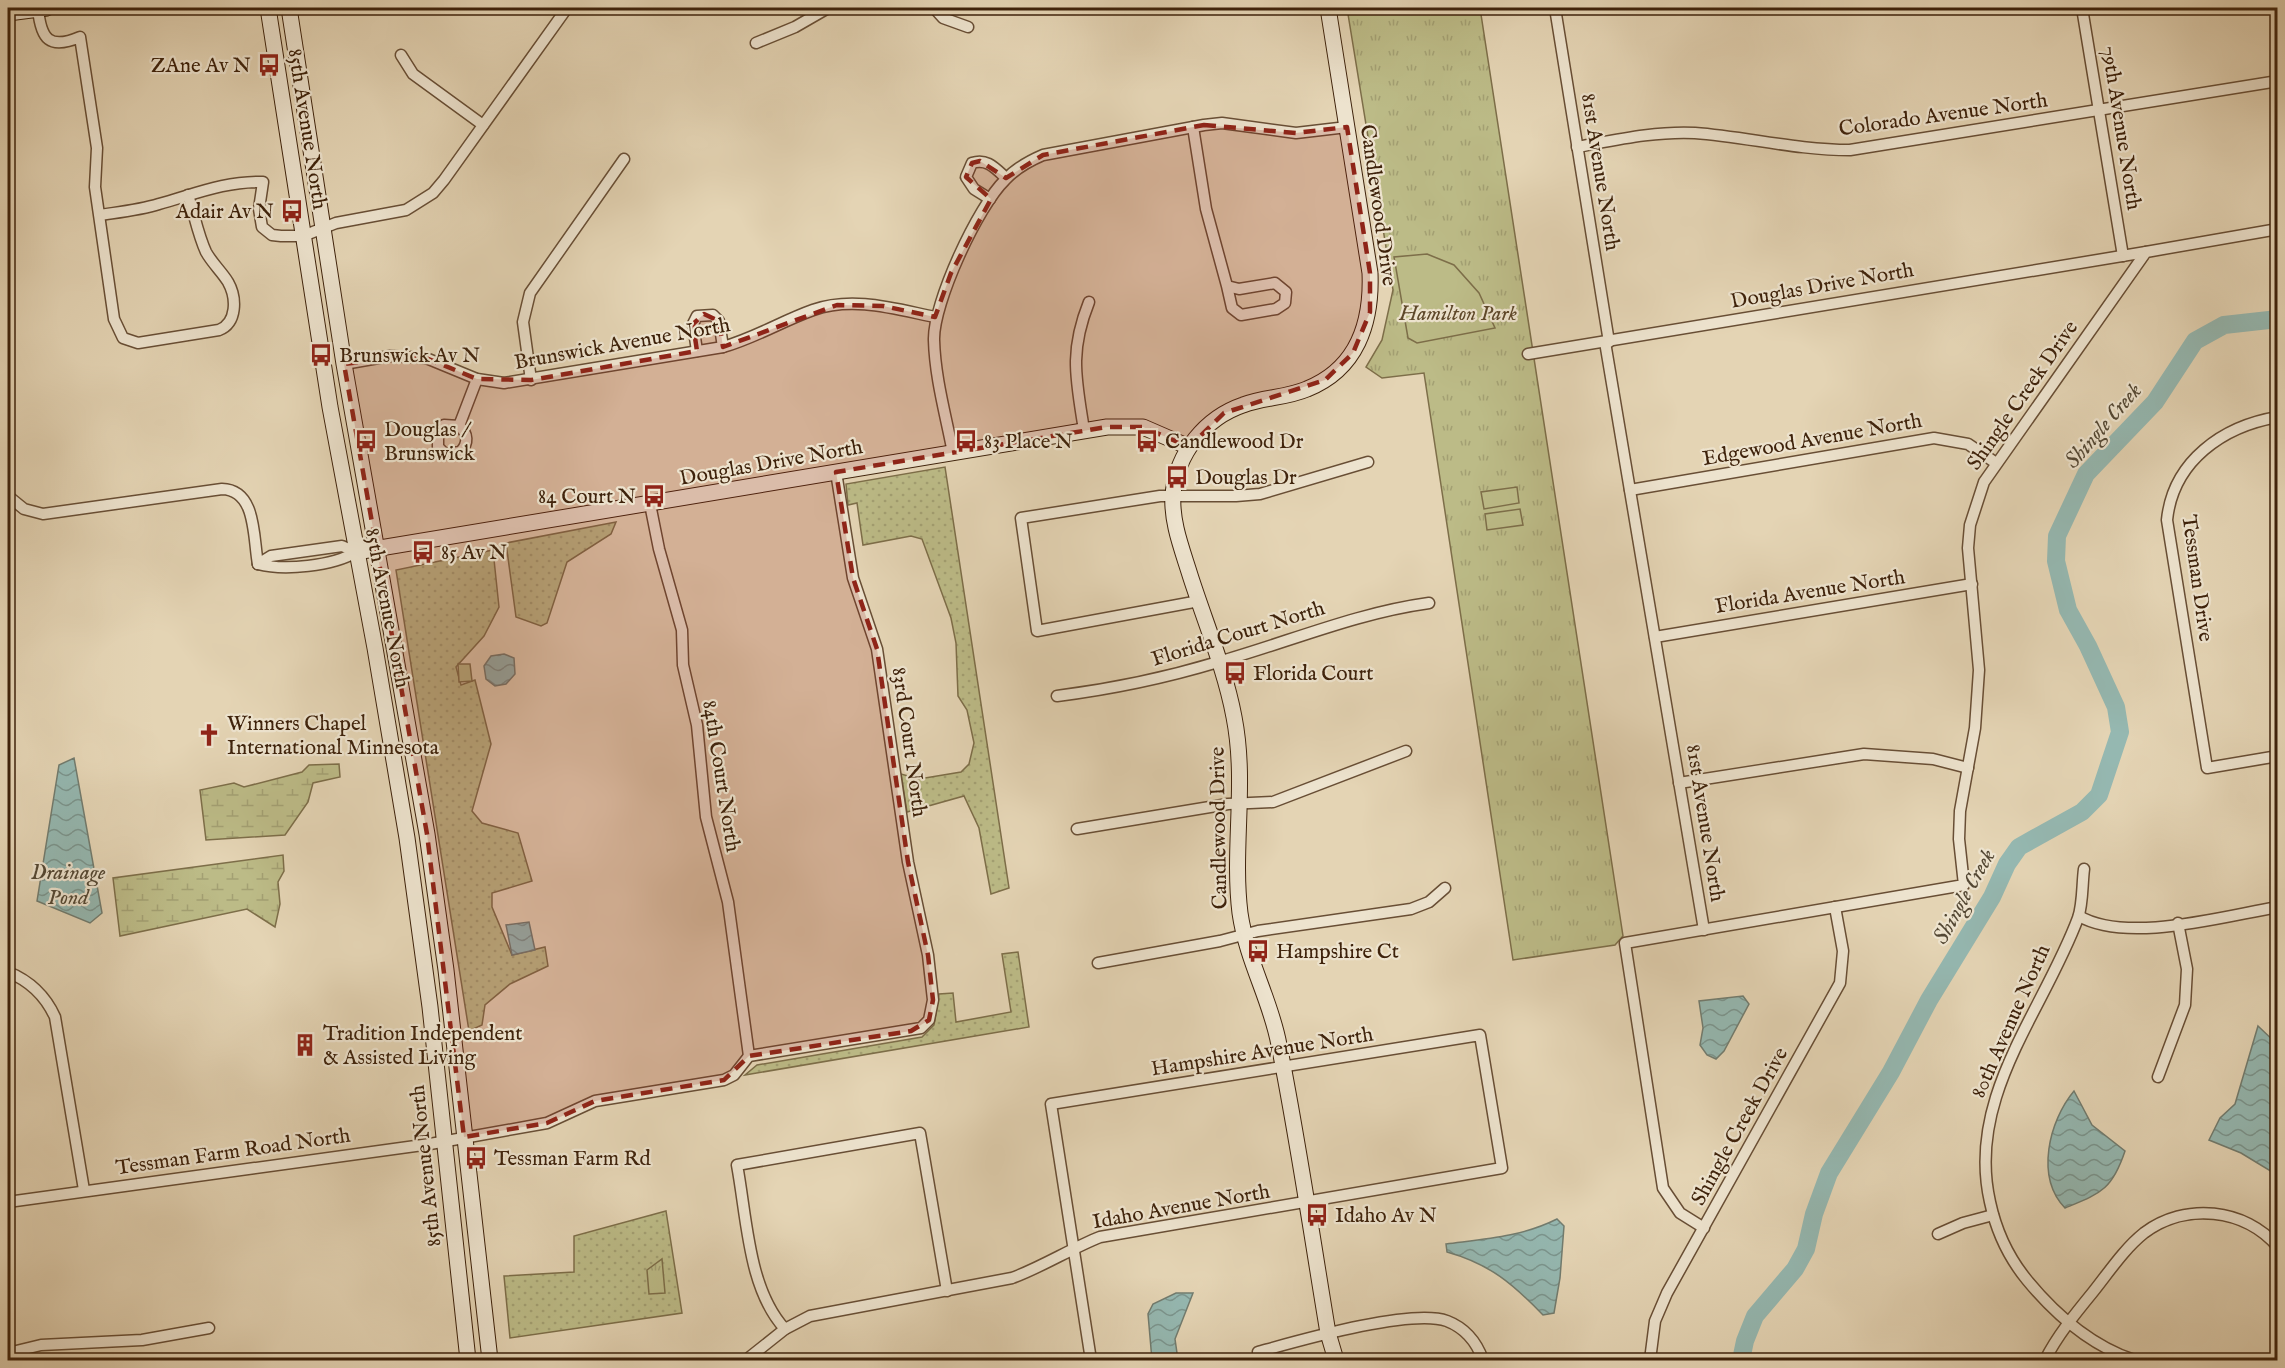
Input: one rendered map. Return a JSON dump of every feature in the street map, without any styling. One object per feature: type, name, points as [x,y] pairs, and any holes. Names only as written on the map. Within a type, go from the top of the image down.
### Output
[{"type":"main road","points":[[8,13],[43,8]]},
{"type":"main road","points":[[258,8],[272,33]]},
{"type":"main road","name":"85th Avenue North","points":[[268,8],[303,236],[407,838],[430,1007],[468,1360]]},
{"type":"main road","name":"85th Avenue North","points":[[289,8],[344,364],[427,834],[446,970],[490,1360]]},
{"type":"main road","points":[[299,8],[312,106],[308,130]]},
{"type":"main road","name":"Candlewood Drive","points":[[1328,8],[1370,273],[1370,312],[1361,339],[1340,368],[1324,380],[1306,390],[1261,399],[1224,413],[1208,425],[1189,447],[1182,461],[1173,495],[1178,536],[1219,662],[1238,740],[1240,803],[1237,881],[1244,935],[1254,972],[1274,1025],[1328,1333],[1336,1360]]},
{"type":"main road","name":"Douglas Drive North","points":[[356,552],[1107,427],[1143,427],[1189,447]]},
{"type":"main road","points":[[407,838],[427,834]]},
{"type":"street","points":[[43,8],[42,31],[50,41],[60,44],[80,37],[97,148],[95,187],[114,319],[123,338],[138,343],[180,334],[219,330],[228,324],[232,317],[234,304],[230,287],[207,253],[188,195]]},
{"type":"street","points":[[100,215],[136,210],[228,183],[263,182],[259,209],[261,227],[272,235],[303,236],[336,223],[406,210],[420,203],[444,180],[567,8]]},
{"type":"street","points":[[756,43],[795,27],[828,8]]},
{"type":"street","points":[[934,8],[943,18],[968,27]]},
{"type":"street","name":"81st Avenue North","points":[[1555,8],[1630,490],[1704,930],[1625,943],[1663,1188],[1680,1213],[1704,1228]]},
{"type":"street","points":[[1815,8],[1821,8]]},
{"type":"street","name":"79th Avenue North","points":[[2082,8],[2123,256]]},
{"type":"street","points":[[401,55],[413,74],[483,125]]},
{"type":"street","name":"Colorado Avenue North","points":[[1577,147],[1668,133],[1719,136],[1819,150],[1850,150],[2277,81]]},
{"type":"street","points":[[953,453],[936,361],[935,317],[951,273],[990,199],[1006,178],[1026,163],[1043,155],[1193,127],[1222,123],[1296,133],[1347,127]]},
{"type":"street","points":[[1193,127],[1206,208],[1232,308],[1241,315],[1276,309],[1285,303],[1286,292],[1275,283],[1239,288],[1227,286]]},
{"type":"street","points":[[531,380],[523,322],[530,293],[624,159]]},
{"type":"street","points":[[990,199],[968,184],[966,177],[972,163],[980,160],[988,163],[1006,178]]},
{"type":"street","points":[[2146,252],[2277,229]]},
{"type":"street","name":"Douglas Drive North","points":[[1528,354],[2146,252]]},
{"type":"street","name":"Shingle Creek Drive","points":[[1650,1360],[1655,1321],[1661,1307],[1839,983],[1843,951],[1834,907],[1964,885],[1959,839],[1960,811],[1978,699],[1977,634],[1968,548],[1970,525],[1984,482],[1996,463],[2146,252]]},
{"type":"street","points":[[1084,430],[1075,375],[1075,350],[1080,325],[1089,302]]},
{"type":"street","name":"Brunswick Avenue North","points":[[344,364],[390,356],[426,358],[477,380],[504,383],[723,347],[746,340],[815,309],[837,305],[883,306],[935,317]]},
{"type":"street","points":[[697,351],[693,324],[697,316],[704,314],[713,315],[719,321],[723,347]]},
{"type":"street","points":[[8,324],[8,375]]},
{"type":"street","points":[[459,426],[477,380]]},
{"type":"street","name":"Tessman Drive","points":[[2277,417],[2242,426],[2222,435],[2191,464],[2174,489],[2169,503],[2169,535],[2207,768],[2277,756]]},
{"type":"street","name":"Edgewood Avenue North","points":[[1630,490],[1934,438],[1968,444],[1996,463]]},
{"type":"street","points":[[1199,601],[1037,631],[1021,518],[1173,495],[1260,494],[1368,462]]},
{"type":"street","name":"83rd Court North","points":[[750,1056],[921,1028],[929,1020],[933,1000],[928,955],[908,862],[877,649],[873,630],[853,578],[836,472]]},
{"type":"street","name":"Douglas Drive North","points":[[8,496],[24,509],[43,514],[222,489],[234,490],[247,503],[258,564],[283,568],[345,558],[356,552]]},
{"type":"street","name":"84th Court North","points":[[650,504],[659,549],[682,630],[683,665],[697,725],[706,817],[728,902],[750,1056]]},
{"type":"street","name":"Florida Avenue North","points":[[1655,637],[1971,584]]},
{"type":"street","name":"Florida Court North","points":[[1057,696],[1116,688],[1219,662],[1376,612],[1429,603]]},
{"type":"street","points":[[1077,829],[1240,803],[1273,802],[1406,751]]},
{"type":"street","points":[[1679,783],[1864,754],[1933,759],[1968,768]]},
{"type":"street","name":"80th Avenue North","points":[[2070,1322],[2038,1293],[2020,1271],[2005,1245],[1993,1215],[1985,1159],[1993,1101],[2079,916],[2084,869]]},
{"type":"street","points":[[1098,963],[1244,935],[1412,909],[1429,902],[1444,888]]},
{"type":"street","points":[[1704,930],[1834,907]]},
{"type":"street","points":[[2079,916],[2098,925],[2128,930],[2277,907]]},
{"type":"street","points":[[2158,1077],[2186,1005],[2187,969],[2178,923]]},
{"type":"street","points":[[8,972],[31,984],[42,995],[55,1017],[84,1190]]},
{"type":"street","name":"Hampshire Avenue North","points":[[1074,1249],[1051,1104],[1480,1035],[1502,1168]]},
{"type":"street","name":"Tessman Farm Road North","points":[[8,1202],[443,1141],[547,1123],[595,1101],[724,1080],[734,1076],[750,1056]]},
{"type":"street","points":[[785,1329],[772,1315],[757,1279],[737,1165],[920,1133],[947,1291]]},
{"type":"street","name":"Idaho Avenue North","points":[[746,1360],[785,1329],[823,1312],[1012,1278],[1112,1234],[1306,1203],[1502,1168]]},
{"type":"street","points":[[2045,1360],[2070,1322],[2130,1246],[2161,1222],[2200,1213],[2220,1214],[2257,1228],[2277,1247]]},
{"type":"street","points":[[1938,1234],[1963,1223],[1993,1215]]},
{"type":"street","points":[[1074,1249],[1092,1360]]},
{"type":"street","points":[[1258,1352],[1328,1333],[1417,1318],[1432,1318],[1447,1321],[1460,1328],[1471,1338],[1483,1360]]},
{"type":"street","points":[[2070,1322],[2101,1346],[2134,1360]]},
{"type":"street","points":[[8,1353],[41,1345],[142,1340],[210,1328]]},
{"type":"highlighted area","points":[[1204,125],[1296,133],[1347,127],[1370,273],[1370,312],[1353,353],[1325,380],[1224,413],[1189,447],[1143,427],[1107,427],[836,472],[853,578],[877,649],[908,862],[928,955],[933,1000],[929,1020],[911,1031],[749,1056],[724,1080],[595,1101],[547,1123],[464,1137],[427,834],[344,364],[409,356],[426,358],[477,379],[531,380],[697,351],[693,324],[704,314],[719,321],[723,347],[837,305],[883,306],[935,317],[951,273],[991,199],[966,177],[972,163],[980,161],[1006,178],[1043,155]]},
{"type":"green space","name":"Hamilton Park","points":[[1347,8],[1480,8],[1623,936],[1615,945],[1513,960],[1424,373],[1382,378],[1366,367],[1382,340],[1393,290]]},
{"type":"green space","points":[[1427,254],[1454,265],[1479,293],[1495,328],[1417,343],[1408,338],[1394,257]]},
{"type":"green space","points":[[945,467],[1009,888],[991,894],[979,828],[964,796],[907,812],[901,774],[919,779],[961,772],[969,764],[974,743],[967,710],[958,696],[956,643],[951,618],[922,539],[911,536],[863,545],[857,503],[848,505],[846,484]]},
{"type":"green space","points":[[1517,487],[1519,503],[1484,509],[1481,492]]},
{"type":"green space","points":[[1520,509],[1523,525],[1487,530],[1485,514]]},
{"type":"green space","points":[[616,522],[611,534],[567,562],[547,623],[541,626],[516,617],[506,543]]},
{"type":"green space","points":[[493,550],[499,607],[484,636],[456,667],[461,685],[475,680],[491,744],[472,811],[482,823],[518,833],[532,881],[492,893],[492,907],[512,955],[545,947],[548,966],[510,984],[485,1005],[482,1025],[469,1031],[396,570]]},
{"type":"green space","points":[[458,664],[470,664],[472,681],[459,682]]},
{"type":"green space","points":[[339,764],[340,777],[313,783],[308,802],[285,835],[206,840],[200,790],[234,783],[244,787],[302,772],[309,765]]},
{"type":"green space","points":[[283,855],[284,871],[278,882],[280,904],[275,927],[247,909],[120,936],[113,878]]},
{"type":"green space","points":[[1018,952],[1029,1027],[745,1075],[757,1065],[922,1037],[934,1025],[939,994],[953,993],[956,1022],[1011,1012],[1002,954]]},
{"type":"green space","points":[[666,1211],[682,1313],[510,1338],[504,1276],[574,1272],[574,1236]]},
{"type":"green space","points":[[662,1259],[665,1293],[649,1294],[647,1270]]},
{"type":"water","points":[[504,654],[514,658],[515,674],[506,684],[495,686],[486,679],[484,666],[491,656]]},
{"type":"water","name":"Drainage Pond","points":[[74,758],[102,913],[90,923],[37,901],[59,765]]},
{"type":"water","points":[[529,922],[535,950],[512,955],[506,925]]},
{"type":"water","points":[[1743,996],[1749,1004],[1724,1051],[1716,1059],[1707,1055],[1700,1045],[1703,1028],[1699,1001]]},
{"type":"water","points":[[2258,1026],[2277,1044],[2277,1175],[2241,1153],[2209,1140],[2220,1118],[2235,1104]]},
{"type":"water","points":[[2074,1091],[2092,1125],[2125,1151],[2115,1174],[2104,1188],[2065,1208],[2050,1181],[2049,1149],[2058,1118]]},
{"type":"water","points":[[1557,1219],[1564,1226],[1560,1278],[1554,1313],[1543,1315],[1500,1276],[1476,1263],[1447,1252],[1446,1244],[1516,1234]]},
{"type":"water","points":[[1176,1293],[1193,1293],[1175,1339],[1178,1360],[1152,1360],[1148,1314],[1153,1304]]},
{"type":"waterway","name":"Shingle Creek","points":[[1741,1360],[1745,1341],[1755,1316],[1795,1269],[1806,1249],[1814,1214],[1829,1173],[1891,1072],[1929,1000],[1992,897],[2007,864],[2019,847],[2082,812],[2099,795],[2120,732],[2116,707],[2088,646],[2068,610],[2056,561],[2057,536],[2086,474],[2155,402],[2195,341],[2224,325],[2278,319]]},
{"type":"place","name":"ZAne Av N","points":[[269,65]]},
{"type":"place","name":"Adair Av N","points":[[292,211]]},
{"type":"place","name":"Brunswick Av N","points":[[321,355]]},
{"type":"place","name":"Douglas / Brunswick","points":[[366,441]]},
{"type":"place","name":"83 Place N","points":[[966,441]]},
{"type":"place","name":"Candlewood Dr","points":[[1147,441]]},
{"type":"place","name":"Douglas Dr","points":[[1177,477]]},
{"type":"place","name":"84 Court N","points":[[654,496]]},
{"type":"place","name":"85 Av N","points":[[423,552]]},
{"type":"place","name":"Florida Court","points":[[1235,673]]},
{"type":"place","name":"Winners Chapel International Minnesota","points":[[209,735]]},
{"type":"place","name":"Hampshire Ct","points":[[1258,951]]},
{"type":"place","name":"Tradition Independent & Assisted Living","points":[[305,1045]]},
{"type":"place","name":"Tessman Farm Rd","points":[[476,1158]]},
{"type":"place","name":"Idaho Av N","points":[[1317,1215]]}]
